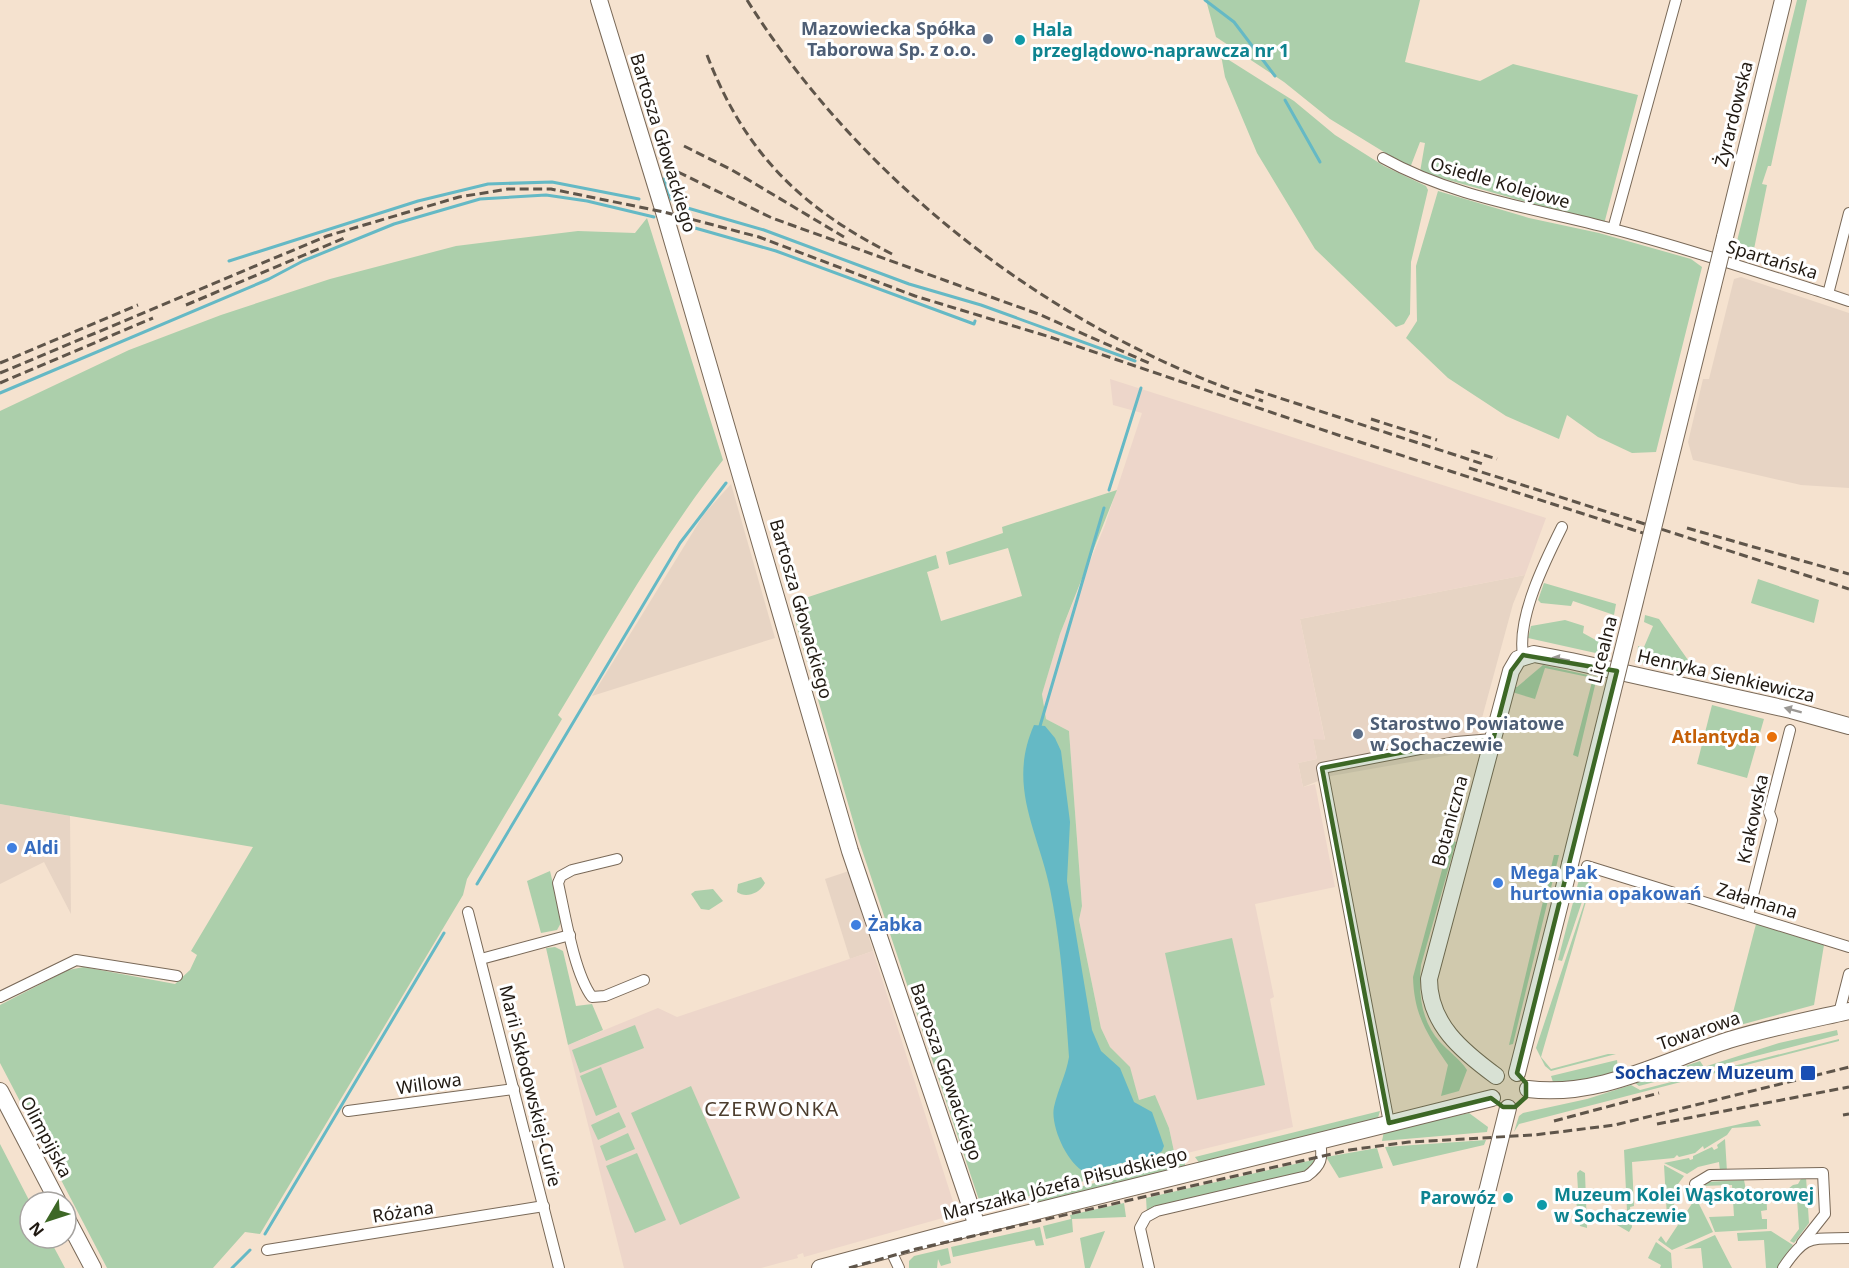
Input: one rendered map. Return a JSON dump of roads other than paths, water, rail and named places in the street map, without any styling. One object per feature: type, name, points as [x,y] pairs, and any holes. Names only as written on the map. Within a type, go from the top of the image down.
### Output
[{"type":"street","name":"Bartosza Głowackiego","points":[[599,0],[664,212],[850,851],[977,1226]]},
{"type":"street","points":[[1613,229],[1676,0]]},
{"type":"street","name":"Żyrardowska","points":[[1725,237],[1783,0]]},
{"type":"street","name":"Osiedle Kolejowe","points":[[1383,158],[1413,175],[1515,207],[1613,229],[1706,257]]},
{"type":"street","name":"Spartańska","points":[[1828,294],[1849,213]]},
{"type":"street","name":"Licealna","points":[[1517,1073],[1578,861],[1725,237]]},
{"type":"street","name":"Spartańska","points":[[1706,257],[1849,301]]},
{"type":"street","name":"Botaniczna","points":[[1496,1076],[1444,1030],[1433,1006],[1429,989],[1430,970],[1511,671],[1514,663],[1523,655],[1522,640],[1531,604],[1543,566],[1562,527]]},
{"type":"street","name":"Henryka Sienkiewicza","points":[[1523,655],[1534,654],[1622,672],[1791,710],[1849,726]]},
{"type":"street","name":"Licealna","points":[[1578,861],[1622,672]]},
{"type":"street","name":"Krakowska","points":[[1748,915],[1772,820],[1769,812],[1790,730]]},
{"type":"street","points":[[1389,1123],[1322,768],[1456,742],[1493,739]]},
{"type":"street","points":[[617,859],[572,870],[561,876],[558,883],[586,989],[592,997],[605,996],[644,980]]},
{"type":"street","name":"Załamana","points":[[1578,861],[1849,947]]},
{"type":"street","name":"Marii Skłodowskiej-Curie","points":[[468,912],[559,1268]]},
{"type":"street","points":[[481,959],[570,935]]},
{"type":"street","points":[[0,998],[76,960],[177,976]]},
{"type":"street","points":[[1844,1012],[1849,974]]},
{"type":"street","name":"Towarowa","points":[[1527,1089],[1550,1092],[1585,1089],[1757,1032],[1844,1012]]},
{"type":"street","points":[[1506,1071],[1517,1073],[1526,1083],[1527,1089],[1522,1103],[1508,1108],[1498,1105],[1492,1098],[1490,1087],[1496,1076],[1506,1071]]},
{"type":"street","name":"Willowa","points":[[348,1111],[514,1089]]},
{"type":"street","name":"Olimpijska","points":[[0,1091],[52,1190]]},
{"type":"street","name":"Marszałka Józefa Piłsudskiego","points":[[820,1268],[977,1226],[1492,1098]]},
{"type":"street","points":[[1468,1268],[1508,1108]]},
{"type":"street","points":[[1149,1268],[1140,1228],[1146,1217],[1157,1211],[1307,1176],[1323,1157],[1320,1140]]},
{"type":"street","points":[[1695,1184],[1710,1175],[1823,1173],[1825,1214],[1828,1228],[1834,1239]]},
{"type":"street","name":"Różana","points":[[267,1250],[544,1206]]},
{"type":"street","points":[[1783,1268],[1825,1214]]},
{"type":"street","points":[[1802,1243],[1814,1239],[1849,1238]]},
{"type":"street","points":[[78,1240],[93,1268]]},
{"type":"street","points":[[890,1249],[899,1268]]},
{"type":"water","points":[[1034,725],[1045,726],[1055,738],[1061,751],[1070,822],[1067,881],[1092,1030],[1101,1051],[1120,1068],[1134,1102],[1152,1112],[1164,1146],[1162,1151],[1156,1155],[1085,1172],[1078,1168],[1066,1153],[1057,1133],[1053,1115],[1069,1057],[1054,909],[1045,868],[1027,808],[1024,788],[1023,768],[1026,747]]},
{"type":"waterway","points":[[1205,0],[1234,22],[1275,76]]},
{"type":"waterway","points":[[1285,100],[1320,162]]},
{"type":"waterway","points":[[664,179],[671,199],[684,207],[764,230],[909,284],[981,305],[1135,361]]},
{"type":"waterway","points":[[229,261],[418,201],[488,184],[552,182],[639,199]]},
{"type":"waterway","points":[[0,393],[269,279],[303,261],[394,224],[480,199],[546,195],[587,201],[654,217]]},
{"type":"waterway","points":[[681,224],[776,251],[974,324],[975,321]]},
{"type":"waterway","points":[[1109,490],[1141,388]]},
{"type":"waterway","points":[[477,884],[680,543],[726,483]]},
{"type":"waterway","points":[[1040,726],[1104,508]]},
{"type":"waterway","points":[[265,1234],[444,933]]},
{"type":"waterway","points":[[232,1268],[250,1250]]},
{"type":"railway","points":[[747,0],[794,68],[848,131],[907,190],[971,244],[1039,293],[1111,335],[1186,372],[1263,401]]},
{"type":"railway","points":[[707,55],[739,122],[780,175],[832,219],[896,256]]},
{"type":"railway","points":[[684,146],[732,170],[844,237]]},
{"type":"railway","points":[[678,172],[772,218],[1041,315],[1151,364]]},
{"type":"railway","points":[[0,373],[327,236],[459,197],[508,189],[551,189],[664,212],[759,237],[915,296],[1050,337],[1338,435],[1646,534]]},
{"type":"railway","points":[[186,305],[347,237]]},
{"type":"railway","points":[[0,363],[138,305]]},
{"type":"railway","points":[[0,383],[153,318]]},
{"type":"railway","points":[[1255,390],[1483,464]]},
{"type":"railway","points":[[1371,419],[1437,440]]},
{"type":"railway","points":[[1471,451],[1497,459]]},
{"type":"railway","points":[[1469,468],[1849,589]]},
{"type":"railway","points":[[1687,528],[1849,574]]},
{"type":"railway","points":[[849,1268],[916,1249],[1349,1150],[1409,1142],[1534,1135],[1615,1125],[1849,1067]]},
{"type":"railway","points":[[1657,1124],[1849,1087]]},
{"type":"railway","points":[[1554,1121],[1659,1093]]},
{"type":"railway","points":[[1843,1115],[1849,1114]]},
{"type":"place","name":"Mazowiecka Spółka Taborowa Sp. z o.o.","points":[[988,39]]},
{"type":"place","name":"Hala przeglądowo-naprawcza nr 1","points":[[1020,40]]},
{"type":"place","name":"Starostwo Powiatowe w Sochaczewie","points":[[1358,734]]},
{"type":"place","name":"Atlantyda","points":[[1772,737]]},
{"type":"place","name":"Aldi","points":[[12,848]]},
{"type":"place","name":"Mega Pak hurtownia opakowań","points":[[1498,883]]},
{"type":"place","name":"Żabka","points":[[856,925]]},
{"type":"place","name":"Sochaczew Muzeum","points":[[1808,1073]]},
{"type":"place","name":"Parowóz","points":[[1508,1198]]},
{"type":"place","name":"Muzeum Kolei Wąskotorowej w Sochaczewie","points":[[1542,1205]]},
{"type":"district","name":"CZERWONKA","points":[[772,1109]]}]
